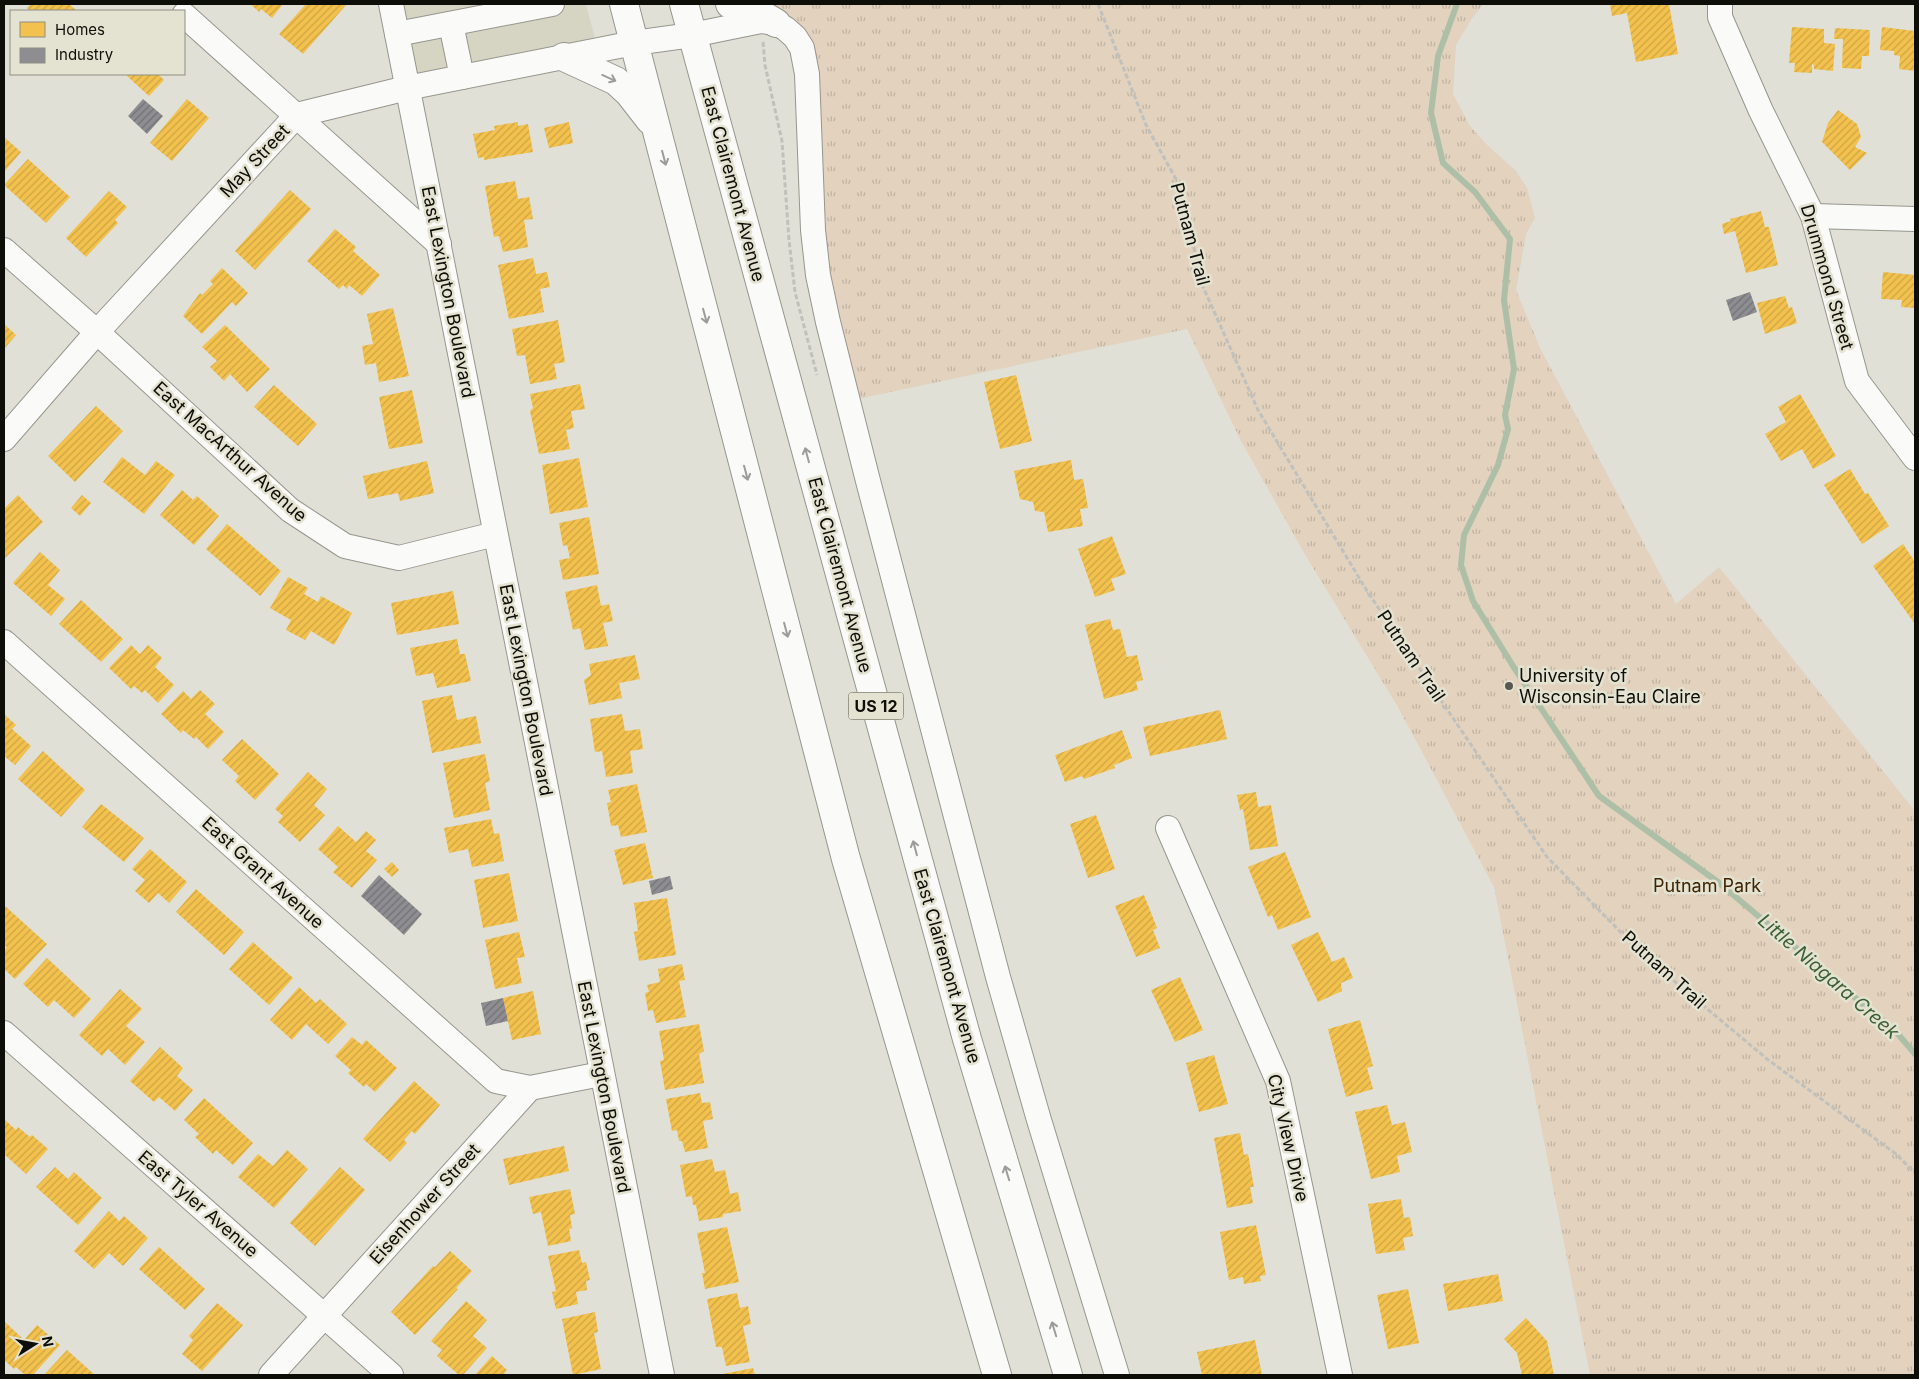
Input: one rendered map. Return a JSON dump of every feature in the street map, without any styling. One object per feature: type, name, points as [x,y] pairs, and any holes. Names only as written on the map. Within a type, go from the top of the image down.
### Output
[{"type":"main road","points":[[624,4],[846,859],[997,1375]]},
{"type":"main road","name":"East Clairemont Avenue","points":[[684,4],[967,1039],[1068,1375]]},
{"type":"main road","points":[[730,4],[760,13],[776,23]]},
{"type":"main road","points":[[564,58],[616,81],[629,93],[656,127]]},
{"type":"street","name":"East Lexington Boulevard","points":[[391,4],[662,1375]]},
{"type":"street","points":[[397,34],[552,4]]},
{"type":"street","name":"Drummond Street","points":[[1720,4],[1720,17],[1750,85],[1813,216],[1857,381],[1915,458]]},
{"type":"street","points":[[185,17],[439,244]]},
{"type":"street","name":"May Street","points":[[4,439],[97,332],[297,116],[407,88],[462,77],[761,21],[776,23]]},
{"type":"street","points":[[776,23],[795,37],[802,48],[805,61],[813,230],[818,275],[867,477],[998,977],[1039,1120],[1117,1375]]},
{"type":"street","points":[[451,24],[462,77]]},
{"type":"street","points":[[1813,216],[1915,219]]},
{"type":"street","name":"East MacArthur Avenue","points":[[4,250],[97,332],[290,510],[345,546],[400,558],[495,534]]},
{"type":"street","name":"East Grant Avenue","points":[[4,642],[496,1081],[530,1088]]},
{"type":"street","name":"City View Drive","points":[[1168,828],[1278,1081],[1340,1375]]},
{"type":"street","name":"East Tyler Avenue","points":[[4,1034],[391,1375]]},
{"type":"street","points":[[530,1088],[601,1074]]},
{"type":"street","name":"Eisenhower Street","points":[[272,1375],[530,1088]]},
{"type":"path","name":"Putnam Trail","points":[[1098,4],[1146,124],[1177,181],[1189,222],[1200,280],[1258,410],[1367,591],[1547,857],[1643,955],[1767,1059],[1896,1154],[1915,1174]]},
{"type":"shaded area","points":[[391,4],[586,4],[598,50],[407,88]]},
{"type":"green space","name":"Putnam Park","points":[[722,4],[1483,4],[1456,45],[1453,94],[1470,126],[1487,145],[1516,171],[1527,188],[1535,218],[1526,234],[1516,290],[1540,348],[1676,604],[1719,567],[1915,811],[1915,1375],[1590,1375],[1494,887],[1398,707],[1306,556],[1241,441],[1187,329],[848,401],[828,322],[802,48]]},
{"type":"building: Homes","points":[[31,4],[69,4],[76,10],[29,10],[27,8]]},
{"type":"building: Homes","points":[[250,4],[283,4],[272,18],[261,9],[259,12]]},
{"type":"building: Homes","points":[[306,4],[347,4],[303,54],[279,34]]},
{"type":"building: Homes","points":[[1610,4],[1669,4],[1678,54],[1636,62],[1627,13],[1612,16]]},
{"type":"building: Homes","points":[[1792,27],[1824,29],[1824,43],[1835,44],[1833,71],[1814,69],[1812,64],[1812,73],[1794,72],[1795,63],[1789,63]]},
{"type":"building: Homes","points":[[1882,27],[1915,31],[1915,71],[1899,69],[1900,56],[1894,55],[1894,51],[1880,50]]},
{"type":"building: Homes","points":[[1835,28],[1870,30],[1869,56],[1862,56],[1861,69],[1842,68],[1843,39],[1834,39]]},
{"type":"building: Homes","points":[[159,75],[164,80],[149,96],[127,76]]},
{"type":"building: Homes","points":[[187,99],[209,118],[172,161],[150,143]]},
{"type":"building: Homes","points":[[1838,110],[1857,124],[1861,137],[1855,147],[1867,153],[1850,170],[1822,142],[1828,123]]},
{"type":"building: Homes","points":[[518,122],[518,126],[528,124],[533,152],[484,160],[484,157],[478,158],[473,134],[495,130],[494,126]]},
{"type":"building: Homes","points":[[569,122],[573,143],[549,148],[544,128]]},
{"type":"building: Homes","points":[[4,137],[21,152],[4,172]]},
{"type":"building: Homes","points":[[28,159],[70,197],[46,223],[4,185]]},
{"type":"building: Homes","points":[[515,181],[518,199],[529,197],[533,219],[524,220],[528,247],[503,252],[499,236],[494,237],[485,186]]},
{"type":"building: Homes","points":[[290,190],[311,209],[255,270],[235,251]]},
{"type":"building: Homes","points":[[109,191],[127,207],[115,220],[118,223],[86,257],[66,238]]},
{"type":"building: Homes","points":[[1761,211],[1765,227],[1769,227],[1778,265],[1746,273],[1735,231],[1724,234],[1722,224],[1731,221],[1730,219]]},
{"type":"building: Homes","points":[[335,229],[356,247],[353,251],[380,275],[362,296],[349,285],[347,289],[343,285],[339,289],[307,261]]},
{"type":"building: Homes","points":[[533,258],[536,274],[547,272],[550,287],[540,289],[544,312],[509,319],[498,265]]},
{"type":"building: Homes","points":[[222,268],[248,293],[236,306],[232,302],[202,334],[183,316],[200,293],[202,295],[213,284],[210,281]]},
{"type":"building: Homes","points":[[1883,272],[1915,275],[1915,308],[1901,307],[1902,300],[1881,299]]},
{"type":"building: Homes","points":[[1785,296],[1789,308],[1792,307],[1797,323],[1765,334],[1757,303]]},
{"type":"building: Homes","points":[[393,308],[409,376],[379,382],[376,363],[365,365],[362,346],[373,344],[367,314]]},
{"type":"building: Homes","points":[[558,320],[565,362],[554,364],[557,379],[530,384],[525,355],[517,356],[512,329]]},
{"type":"building: Homes","points":[[4,324],[16,335],[4,349]]},
{"type":"building: Homes","points":[[225,325],[270,369],[247,392],[230,374],[224,381],[210,367],[217,361],[202,347]]},
{"type":"building: Homes","points":[[1016,375],[1032,441],[1000,449],[984,382]]},
{"type":"building: Homes","points":[[580,384],[585,409],[571,411],[574,428],[566,430],[570,449],[539,454],[530,411],[533,408],[530,394]]},
{"type":"building: Homes","points":[[274,385],[317,424],[298,446],[254,407]]},
{"type":"building: Homes","points":[[412,390],[423,443],[389,449],[379,397]]},
{"type":"building: Homes","points":[[1800,394],[1836,456],[1813,469],[1802,449],[1781,461],[1765,434],[1786,422],[1778,407]]},
{"type":"building: Homes","points":[[96,406],[123,431],[75,482],[48,456]]},
{"type":"building: Homes","points":[[122,457],[145,475],[156,461],[175,475],[144,514],[103,482]]},
{"type":"building: Homes","points":[[579,458],[588,507],[550,514],[542,465]]},
{"type":"building: Homes","points":[[1071,460],[1074,480],[1083,479],[1088,508],[1080,509],[1083,526],[1048,532],[1044,512],[1035,511],[1033,502],[1020,499],[1014,471]]},
{"type":"building: Homes","points":[[427,461],[434,493],[400,501],[398,493],[368,499],[363,476]]},
{"type":"building: Homes","points":[[1850,469],[1865,494],[1868,493],[1889,526],[1862,544],[1824,485]]},
{"type":"building: Homes","points":[[182,490],[193,500],[197,496],[219,516],[194,545],[160,515]]},
{"type":"building: Homes","points":[[18,495],[43,522],[5,558],[4,509]]},
{"type":"building: Homes","points":[[82,495],[91,503],[80,516],[71,508]]},
{"type":"building: Homes","points":[[589,517],[599,574],[563,580],[559,560],[570,558],[567,545],[563,546],[559,523]]},
{"type":"building: Homes","points":[[227,524],[281,571],[260,596],[206,549]]},
{"type":"building: Homes","points":[[1112,536],[1126,574],[1111,579],[1115,590],[1095,597],[1078,549]]},
{"type":"building: Homes","points":[[1903,544],[1915,562],[1915,624],[1873,566]]},
{"type":"building: Homes","points":[[40,552],[60,570],[48,585],[65,599],[51,616],[13,583]]},
{"type":"building: Homes","points":[[288,577],[308,588],[304,594],[318,602],[321,596],[352,613],[334,645],[311,631],[305,640],[286,630],[291,620],[270,608]]},
{"type":"building: Homes","points":[[597,585],[601,606],[609,604],[613,621],[603,623],[608,646],[585,650],[580,628],[573,630],[565,592]]},
{"type":"building: Homes","points":[[453,591],[459,624],[397,635],[391,603]]},
{"type":"building: Homes","points":[[81,600],[123,639],[101,662],[59,624]]},
{"type":"building: Homes","points":[[1110,619],[1113,630],[1120,629],[1127,657],[1137,655],[1143,680],[1136,682],[1138,690],[1104,699],[1085,625]]},
{"type":"building: Homes","points":[[457,639],[460,654],[465,654],[471,681],[437,688],[433,673],[416,676],[410,648]]},
{"type":"building: Homes","points":[[131,645],[140,654],[148,645],[162,658],[155,667],[174,685],[158,703],[145,690],[142,693],[134,686],[131,689],[109,668]]},
{"type":"building: Homes","points":[[635,655],[640,679],[619,683],[622,698],[589,705],[584,680],[591,675],[589,664]]},
{"type":"building: Homes","points":[[200,690],[215,704],[205,714],[224,732],[208,749],[196,737],[194,739],[183,730],[181,733],[161,714],[183,691],[191,699]]},
{"type":"building: Homes","points":[[452,695],[457,720],[476,716],[481,743],[432,753],[422,701]]},
{"type":"building: Homes","points":[[1220,710],[1227,739],[1150,756],[1143,727]]},
{"type":"building: Homes","points":[[4,714],[16,725],[12,729],[31,746],[15,765],[4,756]]},
{"type":"building: Homes","points":[[622,714],[625,731],[640,729],[643,749],[630,751],[633,773],[606,777],[602,751],[595,752],[590,719]]},
{"type":"building: Homes","points":[[1122,730],[1132,758],[1114,765],[1115,768],[1084,779],[1082,776],[1065,782],[1055,755]]},
{"type":"building: Homes","points":[[242,739],[279,774],[255,800],[235,781],[239,776],[222,760]]},
{"type":"building: Homes","points":[[43,751],[85,790],[61,817],[18,779]]},
{"type":"building: Homes","points":[[485,754],[490,781],[485,783],[490,810],[454,818],[443,763]]},
{"type":"building: Homes","points":[[308,772],[327,789],[314,805],[325,815],[300,842],[278,822],[283,816],[275,809]]},
{"type":"building: Homes","points":[[637,784],[647,832],[621,837],[618,825],[611,826],[607,803],[611,802],[608,790]]},
{"type":"building: Homes","points":[[1256,792],[1258,807],[1271,805],[1278,846],[1250,850],[1243,809],[1240,810],[1237,795]]},
{"type":"building: Homes","points":[[101,804],[144,838],[124,862],[82,827]]},
{"type":"building: Homes","points":[[1096,815],[1115,869],[1088,878],[1070,824]]},
{"type":"building: Homes","points":[[491,819],[494,834],[499,833],[504,861],[472,867],[468,849],[449,853],[444,828]]},
{"type":"building: Homes","points":[[338,826],[356,842],[366,831],[376,840],[366,851],[377,860],[352,888],[333,872],[338,867],[318,849]]},
{"type":"building: Homes","points":[[645,843],[653,878],[623,885],[614,850]]},
{"type":"building: Homes","points":[[150,849],[187,882],[169,903],[158,893],[149,903],[135,891],[145,880],[132,869]]},
{"type":"building: Homes","points":[[1285,852],[1311,917],[1278,930],[1272,915],[1268,917],[1248,867]]},
{"type":"building: Homes","points":[[392,862],[399,870],[392,877],[384,869]]},
{"type":"building: Homes","points":[[509,873],[518,921],[483,928],[474,880]]},
{"type":"building: Homes","points":[[196,889],[244,932],[224,955],[176,912]]},
{"type":"building: Homes","points":[[1144,895],[1157,928],[1153,930],[1160,948],[1136,957],[1115,906]]},
{"type":"building: Homes","points":[[667,898],[676,955],[639,961],[634,932],[638,931],[634,903]]},
{"type":"building: Homes","points":[[4,905],[47,944],[15,979],[4,969],[4,951],[7,947],[4,945]]},
{"type":"building: Homes","points":[[519,932],[525,957],[517,958],[522,983],[495,989],[485,940]]},
{"type":"building: Homes","points":[[1318,932],[1332,962],[1344,957],[1353,978],[1341,983],[1342,991],[1318,1002],[1291,945]]},
{"type":"building: Homes","points":[[253,942],[293,978],[269,1005],[229,969]]},
{"type":"building: Homes","points":[[47,958],[91,999],[74,1018],[54,1000],[48,1007],[23,984]]},
{"type":"building: Homes","points":[[682,964],[685,980],[679,981],[686,1017],[656,1023],[653,1010],[648,1011],[645,993],[649,992],[647,985],[660,982],[658,969]]},
{"type":"building: Homes","points":[[1180,977],[1203,1030],[1175,1042],[1151,990]]},
{"type":"building: Homes","points":[[299,987],[316,1003],[320,999],[347,1024],[328,1044],[306,1024],[292,1040],[270,1020]]},
{"type":"building: Homes","points":[[120,989],[142,1009],[126,1026],[145,1042],[125,1065],[108,1049],[102,1056],[79,1035]]},
{"type":"building: Homes","points":[[533,991],[541,1034],[512,1040],[503,998]]},
{"type":"building: Homes","points":[[1360,1020],[1373,1066],[1367,1068],[1373,1089],[1346,1097],[1328,1029]]},
{"type":"building: Homes","points":[[699,1024],[704,1051],[699,1054],[704,1083],[665,1090],[660,1061],[664,1060],[659,1031]]},
{"type":"building: Homes","points":[[352,1037],[362,1045],[366,1040],[397,1068],[375,1092],[366,1084],[364,1087],[348,1073],[351,1070],[335,1056]]},
{"type":"building: Homes","points":[[160,1047],[183,1068],[177,1076],[193,1090],[175,1111],[159,1097],[154,1102],[130,1081]]},
{"type":"building: Homes","points":[[1214,1055],[1228,1104],[1199,1112],[1186,1063]]},
{"type":"building: Homes","points":[[414,1081],[440,1105],[415,1134],[412,1131],[404,1140],[407,1143],[390,1162],[363,1139]]},
{"type":"building: Homes","points":[[700,1093],[702,1103],[710,1102],[713,1119],[703,1121],[708,1148],[685,1152],[682,1141],[679,1141],[677,1130],[672,1131],[666,1099]]},
{"type":"building: Homes","points":[[204,1098],[253,1143],[233,1165],[216,1150],[213,1154],[195,1137],[199,1134],[184,1120]]},
{"type":"building: Homes","points":[[1387,1105],[1392,1125],[1405,1122],[1412,1152],[1397,1156],[1400,1172],[1371,1179],[1355,1112]]},
{"type":"building: Homes","points":[[4,1119],[16,1130],[18,1127],[30,1137],[32,1135],[48,1149],[26,1174],[4,1154]]},
{"type":"building: Homes","points":[[1240,1133],[1244,1155],[1248,1154],[1254,1187],[1250,1187],[1253,1203],[1227,1208],[1214,1138]]},
{"type":"building: Homes","points":[[564,1146],[569,1171],[509,1185],[503,1159]]},
{"type":"building: Homes","points":[[287,1150],[308,1169],[274,1208],[238,1177],[258,1154],[273,1166]]},
{"type":"building: Homes","points":[[712,1159],[715,1172],[725,1170],[730,1194],[738,1192],[741,1211],[723,1214],[723,1217],[699,1221],[692,1196],[686,1197],[680,1165]]},
{"type":"building: Homes","points":[[55,1167],[68,1179],[74,1172],[102,1198],[78,1225],[36,1187]]},
{"type":"building: Homes","points":[[340,1167],[365,1190],[315,1246],[290,1223]]},
{"type":"building: Homes","points":[[570,1189],[575,1214],[570,1215],[572,1228],[569,1229],[571,1241],[548,1246],[541,1212],[533,1214],[529,1197]]},
{"type":"building: Homes","points":[[1401,1199],[1404,1218],[1410,1217],[1413,1236],[1403,1238],[1405,1250],[1376,1254],[1368,1204]]},
{"type":"building: Homes","points":[[109,1211],[119,1221],[124,1216],[148,1238],[123,1266],[109,1253],[94,1269],[74,1251]]},
{"type":"building: Homes","points":[[1256,1225],[1266,1275],[1260,1276],[1261,1281],[1244,1284],[1243,1277],[1229,1280],[1220,1232]]},
{"type":"building: Homes","points":[[727,1227],[739,1282],[705,1289],[702,1273],[705,1273],[697,1233]]},
{"type":"building: Homes","points":[[159,1247],[205,1289],[185,1310],[139,1269]]},
{"type":"building: Homes","points":[[579,1250],[582,1263],[586,1262],[590,1280],[586,1281],[587,1290],[576,1292],[578,1304],[556,1309],[552,1292],[556,1291],[548,1256]]},
{"type":"building: Homes","points":[[450,1251],[472,1271],[456,1288],[458,1289],[415,1335],[391,1312],[433,1266],[435,1267]]},
{"type":"building: Homes","points":[[1498,1274],[1503,1301],[1448,1311],[1443,1284]]},
{"type":"building: Homes","points":[[1408,1289],[1419,1343],[1388,1349],[1377,1295]]},
{"type":"building: Homes","points":[[737,1293],[740,1308],[748,1306],[751,1324],[743,1326],[750,1362],[726,1366],[722,1347],[716,1347],[707,1299]]},
{"type":"building: Homes","points":[[466,1301],[487,1320],[473,1336],[487,1348],[463,1375],[459,1375],[437,1356],[442,1350],[431,1341]]},
{"type":"building: Homes","points":[[217,1303],[243,1325],[202,1371],[182,1354],[193,1340],[189,1336]]},
{"type":"building: Homes","points":[[595,1312],[598,1332],[594,1333],[601,1369],[573,1375],[562,1319]]},
{"type":"building: Homes","points":[[1526,1318],[1547,1341],[1554,1375],[1522,1375],[1517,1353],[1504,1339]]},
{"type":"building: Homes","points":[[4,1321],[24,1340],[37,1325],[60,1345],[33,1375],[25,1375],[16,1367],[14,1369],[4,1360]]},
{"type":"building: Homes","points":[[1255,1340],[1262,1375],[1202,1375],[1197,1352]]},
{"type":"building: Homes","points":[[67,1350],[95,1375],[44,1375]]},
{"type":"building: Homes","points":[[492,1356],[507,1370],[504,1373],[506,1375],[475,1375]]},
{"type":"building: Homes","points":[[753,1368],[755,1375],[723,1375],[723,1374]]},
{"type":"building: Industry","points":[[143,99],[163,116],[147,134],[128,116]]},
{"type":"building: Industry","points":[[1750,292],[1757,312],[1733,321],[1726,300]]},
{"type":"building: Industry","points":[[379,875],[422,914],[404,935],[361,896]]},
{"type":"building: Industry","points":[[670,876],[673,889],[652,895],[649,881]]},
{"type":"building: Industry","points":[[503,998],[508,1021],[486,1026],[481,1003]]},
{"type":"waterway","name":"Little Niagara Creek","points":[[1457,4],[1438,56],[1431,113],[1443,163],[1475,192],[1510,239],[1504,300],[1514,369],[1505,415],[1508,429],[1498,465],[1464,535],[1461,565],[1473,601],[1513,666],[1599,796],[1718,882],[1898,1034],[1915,1054]]},
{"type":"place","name":"University of Wisconsin-Eau Claire","points":[[1509,686]]}]
